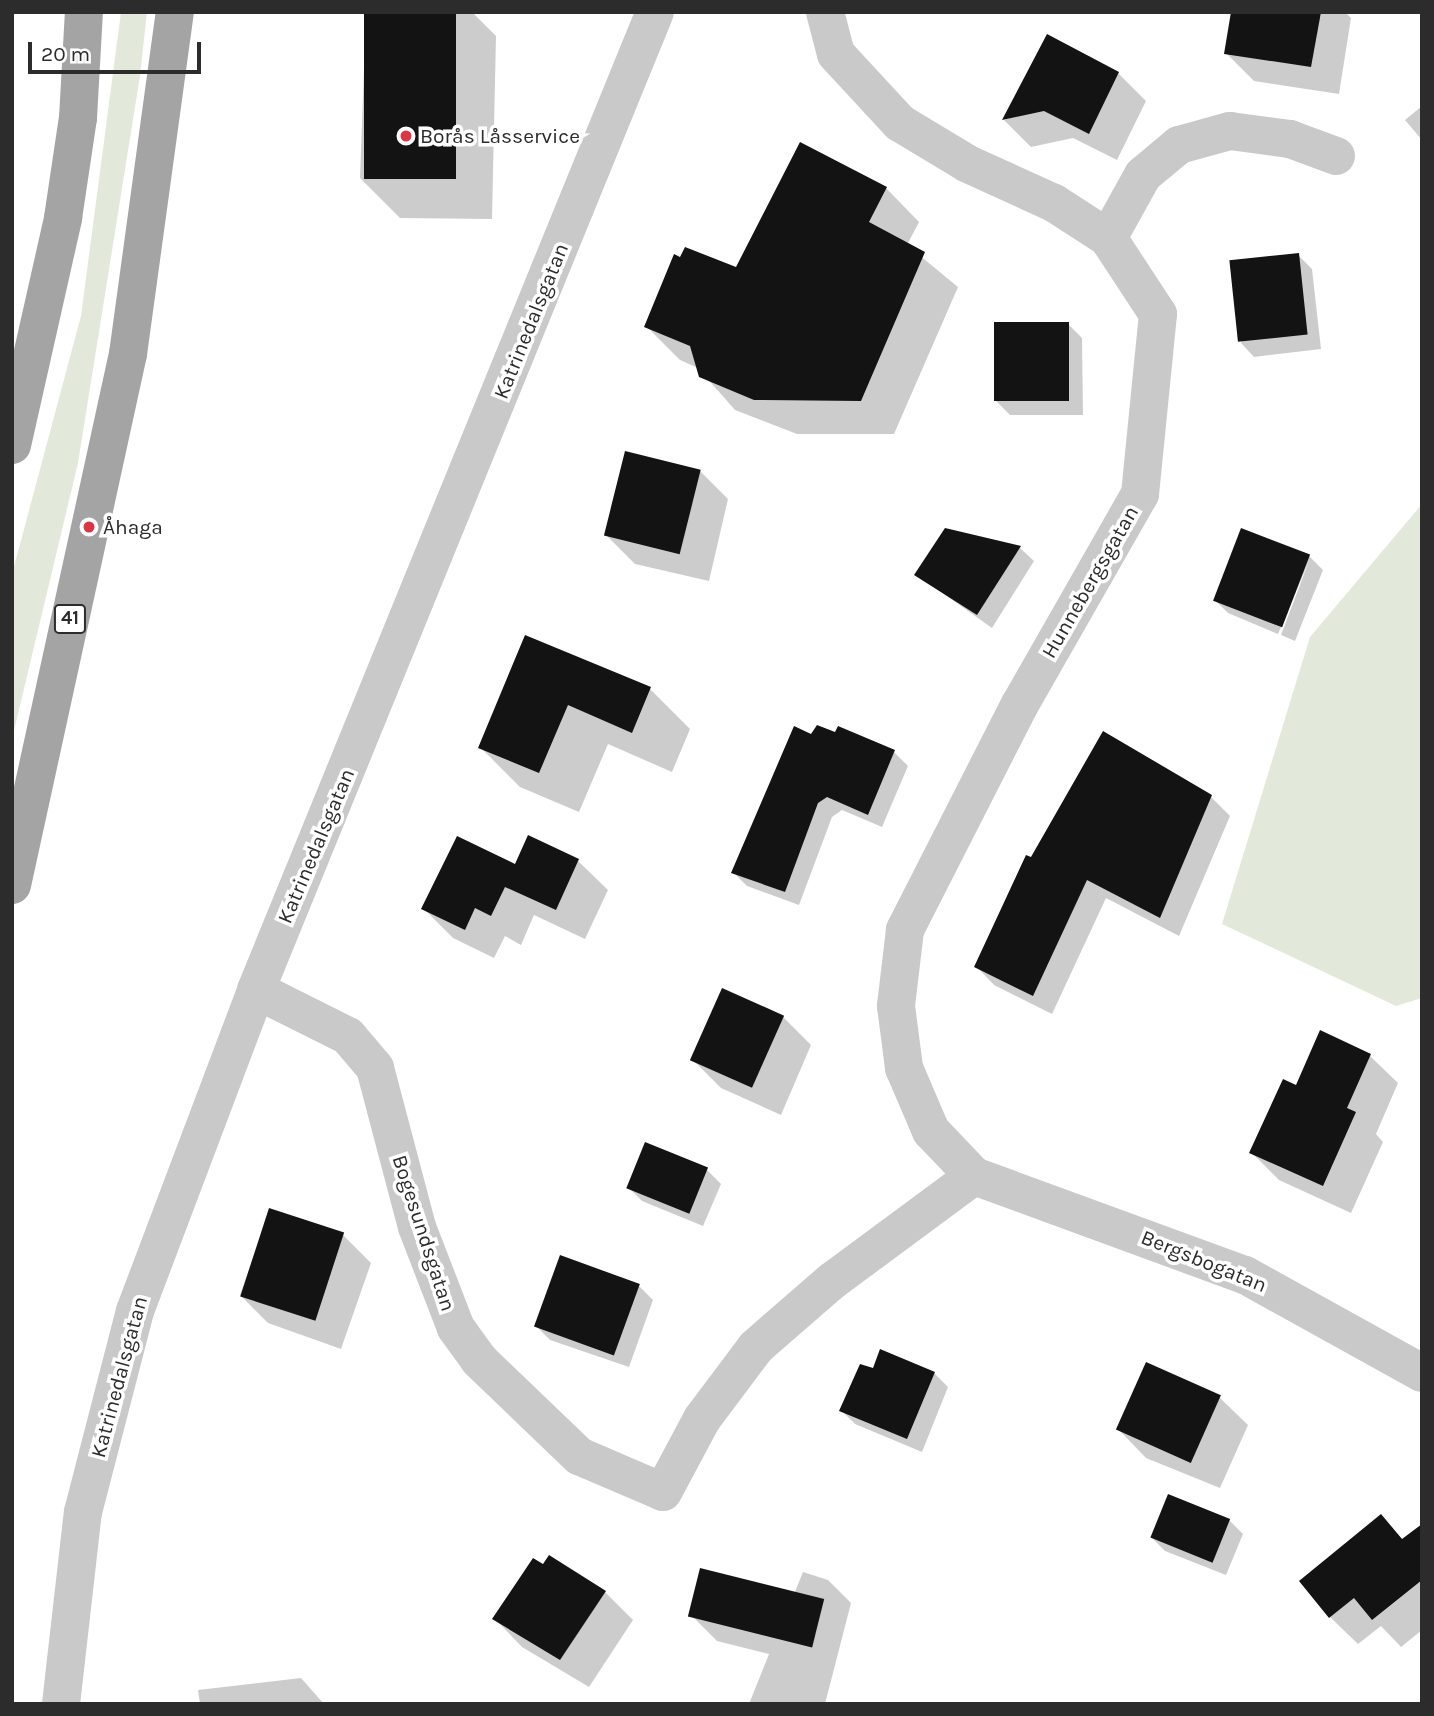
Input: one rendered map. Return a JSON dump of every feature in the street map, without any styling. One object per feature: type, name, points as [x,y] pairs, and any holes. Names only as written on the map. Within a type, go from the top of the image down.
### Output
[{"type":"main road","points":[[12,445],[63,218],[78,118],[84,12]]},
{"type":"main road","name":"41","points":[[12,885],[128,354],[176,16]]},
{"type":"street","name":"Katrinedalsgatan","points":[[61,1704],[83,1512],[135,1311],[256,990],[655,12]]},
{"type":"street","name":"Hunnebergsgatan","points":[[825,12],[836,54],[900,123],[968,164],[1054,202],[1108,238],[1158,313],[1140,494],[1020,704],[905,930],[896,1006],[904,1068],[931,1131],[974,1176]]},
{"type":"street","points":[[1108,238],[1143,175],[1179,145],[1230,131],[1290,139],[1336,156]]},
{"type":"street","name":"Bogesundsgatan","points":[[256,990],[348,1037],[374,1068],[417,1227],[456,1328],[479,1360],[579,1456],[663,1492],[702,1419],[756,1347],[974,1176]]},
{"type":"street","name":"Bergsbogatan","points":[[974,1176],[1245,1275],[1422,1373]]},
{"type":"green space","points":[[121,12],[147,12],[140,76],[78,463],[12,739],[12,574],[81,316]]},
{"type":"green space","points":[[1422,504],[1422,998],[1396,1006],[1222,924],[1310,637]]},
{"type":"building","name":"Borås Låsservice","points":[[364,12],[456,12],[456,179],[364,179]]},
{"type":"building","points":[[1231,12],[1321,12],[1311,67],[1224,54]]},
{"type":"building","points":[[1047,34],[1119,72],[1089,134],[1044,111],[1002,120]]},
{"type":"building","points":[[800,142],[887,187],[869,222],[925,252],[861,401],[754,400],[699,377],[690,346],[644,327],[674,254],[680,257],[685,247],[736,267]]},
{"type":"building","points":[[1299,253],[1308,335],[1238,342],[1229,260]]},
{"type":"building","points":[[994,322],[1069,322],[1069,401],[994,401]]},
{"type":"building","points":[[625,451],[701,470],[680,554],[604,535]]},
{"type":"building","points":[[945,528],[1021,546],[977,615],[914,575]]},
{"type":"building","points":[[1241,528],[1310,555],[1282,627],[1213,601]]},
{"type":"building","points":[[525,635],[651,687],[632,733],[568,705],[539,773],[478,748]]},
{"type":"building","points":[[817,725],[835,732],[838,726],[895,750],[868,815],[827,797],[818,803],[785,892],[731,873],[794,726],[811,734]]},
{"type":"building","points":[[1103,731],[1212,795],[1160,918],[1087,880],[1033,996],[974,967],[1026,855],[1031,857]]},
{"type":"building","points":[[528,835],[579,859],[556,910],[505,887],[491,916],[475,908],[465,930],[421,909],[457,836],[515,864]]},
{"type":"building","points":[[722,988],[784,1016],[752,1088],[690,1060]]},
{"type":"building","points":[[1320,1030],[1371,1054],[1347,1108],[1356,1112],[1323,1186],[1249,1153],[1283,1079],[1296,1085]]},
{"type":"building","points":[[645,1142],[708,1167],[689,1214],[626,1188]]},
{"type":"building","points":[[269,1208],[344,1232],[315,1321],[240,1296]]},
{"type":"building","points":[[560,1255],[640,1284],[614,1355],[534,1326]]},
{"type":"building","points":[[880,1349],[935,1372],[907,1439],[839,1411],[860,1364],[873,1368]]},
{"type":"building","points":[[1146,1362],[1221,1395],[1191,1463],[1116,1430]]},
{"type":"building","points":[[1168,1494],[1230,1519],[1213,1563],[1150,1538]]},
{"type":"building","points":[[1381,1514],[1402,1539],[1422,1524],[1422,1580],[1372,1620],[1354,1598],[1329,1618],[1299,1581]]},
{"type":"building","points":[[549,1555],[606,1591],[560,1660],[492,1619],[533,1558],[543,1564]]},
{"type":"building","points":[[700,1568],[824,1599],[812,1647],[688,1617]]},
{"type":"place","name":"Borås Låsservice","points":[[406,136]]},
{"type":"place","name":"Åhaga","points":[[89,527]]}]
